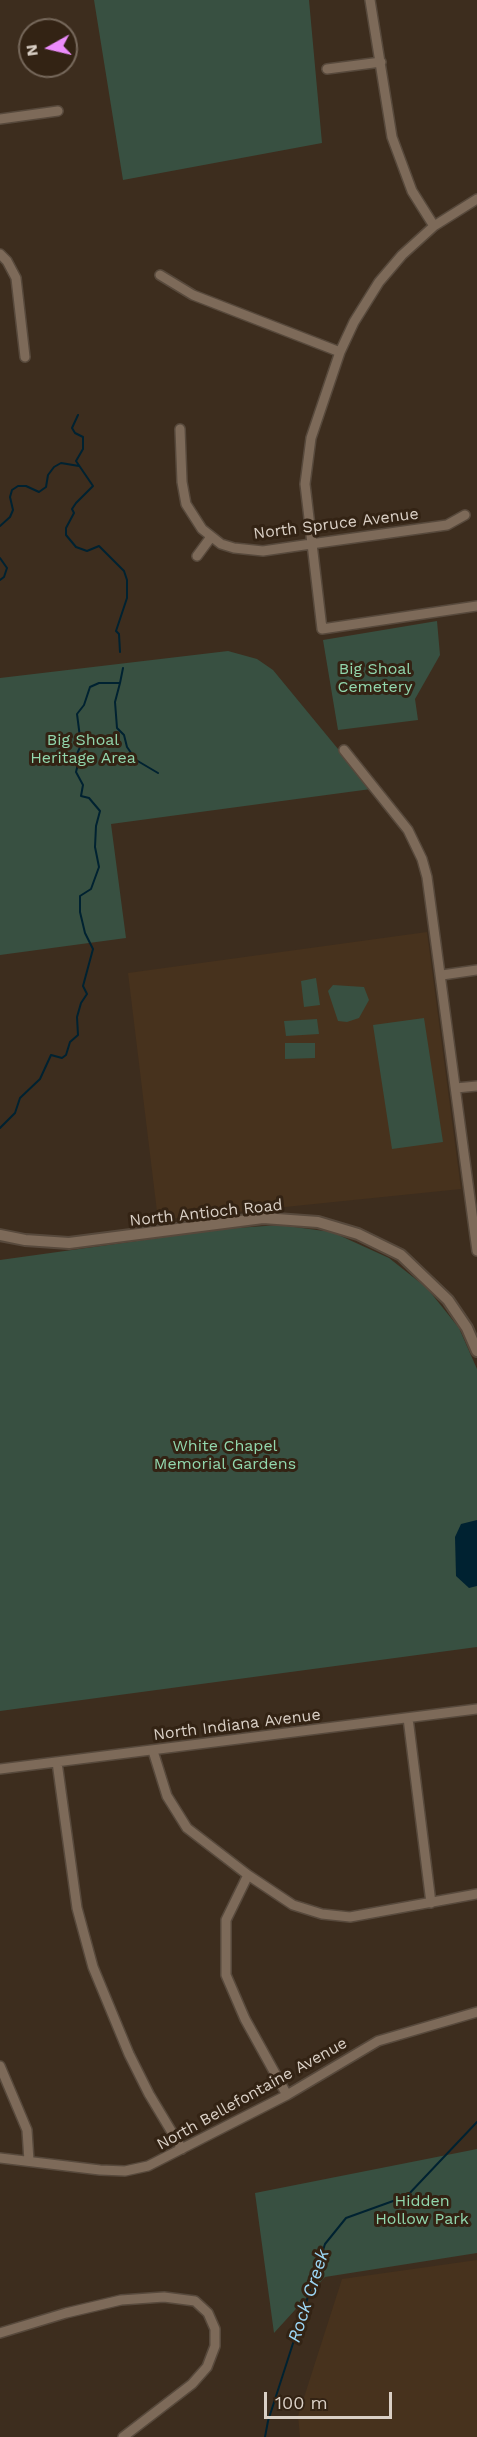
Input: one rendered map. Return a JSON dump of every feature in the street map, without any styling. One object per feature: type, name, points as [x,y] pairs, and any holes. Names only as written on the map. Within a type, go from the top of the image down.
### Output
[{"type":"street","points":[[370,0],[392,137],[400,165],[412,191],[434,226]]},
{"type":"street","points":[[327,69],[381,62]]},
{"type":"street","points":[[0,119],[58,111]]},
{"type":"street","points":[[477,200],[434,226],[402,255],[379,282],[354,322],[340,352],[307,454],[305,484],[322,629],[477,606]]},
{"type":"street","points":[[0,254],[7,261],[16,278],[25,357]]},
{"type":"street","points":[[160,274],[193,295],[340,352]]},
{"type":"street","name":"North Spruce Avenue","points":[[180,429],[184,497],[193,517],[211,537],[221,544],[248,551],[312,544],[447,525],[465,515]]},
{"type":"street","points":[[197,556],[211,537]]},
{"type":"street","points":[[344,750],[408,830],[422,859],[431,892],[475,1215],[477,1251]]},
{"type":"street","points":[[442,975],[477,970]]},
{"type":"street","points":[[456,1088],[477,1086]]},
{"type":"street","name":"North Antioch Road","points":[[0,1235],[25,1240],[69,1243],[263,1218],[318,1222],[358,1234],[401,1255],[448,1300],[476,1346]]},
{"type":"street","name":"North Indiana Avenue","points":[[0,1769],[477,1709]]},
{"type":"street","points":[[408,1718],[431,1903]]},
{"type":"street","points":[[153,1751],[167,1796],[187,1828],[280,1898],[322,1914],[350,1917],[477,1894]]},
{"type":"street","points":[[57,1762],[77,1908],[93,1967],[129,2054],[149,2094],[182,2150]]},
{"type":"street","points":[[248,1875],[226,1920],[226,1975],[245,2019],[287,2095]]},
{"type":"street","name":"North Bellefontaine Avenue","points":[[0,2158],[125,2171],[160,2162],[287,2095],[378,2041],[477,2012]]},
{"type":"street","points":[[0,2066],[27,2130],[29,2161]]},
{"type":"street","points":[[0,2333],[100,2304],[142,2298],[189,2298],[204,2308],[213,2323],[216,2341],[212,2357],[192,2385],[123,2437]]},
{"type":"shaded area","points":[[427,932],[461,1189],[158,1220],[128,973]]},
{"type":"shaded area","points":[[477,2260],[477,2437],[300,2437],[298,2416],[342,2279]]},
{"type":"green space","points":[[94,0],[309,0],[322,143],[123,180]]},
{"type":"green space","name":"Big Shoal Cemetery","points":[[437,621],[440,655],[415,699],[418,720],[338,730],[323,640]]},
{"type":"green space","name":"Big Shoal Heritage Area","points":[[228,651],[257,659],[273,670],[371,789],[111,824],[126,938],[0,955],[0,678]]},
{"type":"green space","points":[[316,978],[320,1005],[304,1007],[301,981]]},
{"type":"green space","points":[[333,985],[364,987],[369,1000],[359,1018],[347,1022],[338,1021],[328,991]]},
{"type":"green space","points":[[424,1018],[443,1142],[392,1149],[373,1025]]},
{"type":"green space","points":[[317,1019],[319,1034],[286,1036],[284,1021]]},
{"type":"green space","points":[[285,1043],[315,1043],[315,1058],[285,1059]]},
{"type":"green space","name":"White Chapel Memorial Gardens","points":[[279,1225],[332,1232],[389,1258],[427,1288],[459,1328],[477,1369],[477,1647],[0,1711],[0,1260],[223,1229]]},
{"type":"green space","name":"Hidden Hollow Park","points":[[477,2149],[477,2253],[325,2277],[274,2333],[255,2193]]},
{"type":"water","points":[[477,1520],[477,1586],[469,1588],[456,1576],[455,1537],[461,1524]]},
{"type":"waterway","points":[[78,415],[72,428],[75,433],[83,437],[83,449],[76,461],[93,486],[72,509],[74,513],[66,528],[66,535],[76,547],[87,551],[99,546],[124,571],[127,580],[127,598],[116,631],[119,634],[120,652]]},
{"type":"waterway","points":[[0,526],[10,517],[13,510],[10,497],[12,490],[18,486],[26,486],[39,492],[46,487],[48,475],[54,467],[61,463],[79,466]]},
{"type":"waterway","points":[[0,558],[7,568],[4,577],[0,580]]},
{"type":"waterway","points":[[0,1128],[15,1113],[20,1098],[40,1079],[51,1055],[62,1058],[66,1055],[70,1042],[78,1035],[77,1017],[81,1003],[87,994],[83,986],[93,949],[85,933],[80,912],[80,896],[91,889],[99,867],[95,847],[96,826],[100,811],[89,798],[81,796],[83,785],[76,772],[79,760],[76,756],[81,745],[77,714],[84,705],[90,687],[99,683],[120,683],[123,668]]},
{"type":"waterway","points":[[120,683],[115,702],[117,728],[124,735],[127,747],[136,760],[158,773]]},
{"type":"waterway","name":"Rock Creek","points":[[265,2437],[268,2421],[325,2244],[346,2218],[407,2196],[477,2122]]}]
